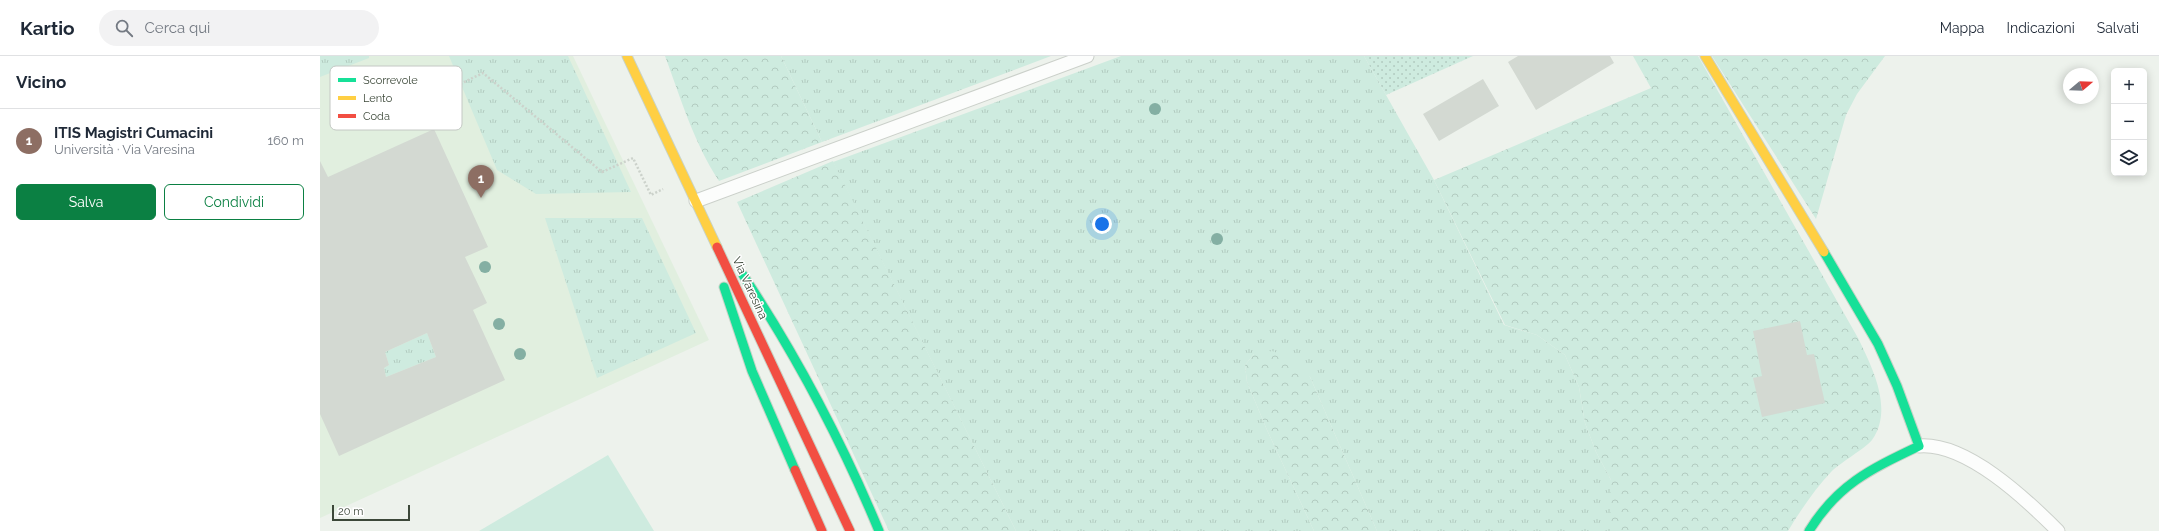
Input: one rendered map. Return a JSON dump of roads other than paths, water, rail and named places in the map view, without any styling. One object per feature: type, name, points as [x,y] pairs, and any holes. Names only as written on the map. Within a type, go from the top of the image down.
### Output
[{"type":"main road","name":"Via Varesina","points":[[627,56],[704,216],[850,531]]},
{"type":"main road","points":[[1705,56],[1874,336],[1902,394],[1919,446],[1866,472],[1843,487],[1828,501],[1809,531]]},
{"type":"main road","points":[[704,216],[779,329],[852,471],[879,531]]},
{"type":"main road","points":[[704,216],[734,319],[752,371],[822,531]]},
{"type":"lane","points":[[696,201],[1087,56]]},
{"type":"lane","points":[[1919,446],[1930,445],[1953,452],[2000,478],[2058,531]]},
{"type":"place","name":"ITIS Magistri Cumacini","points":[[481,198]]}]
